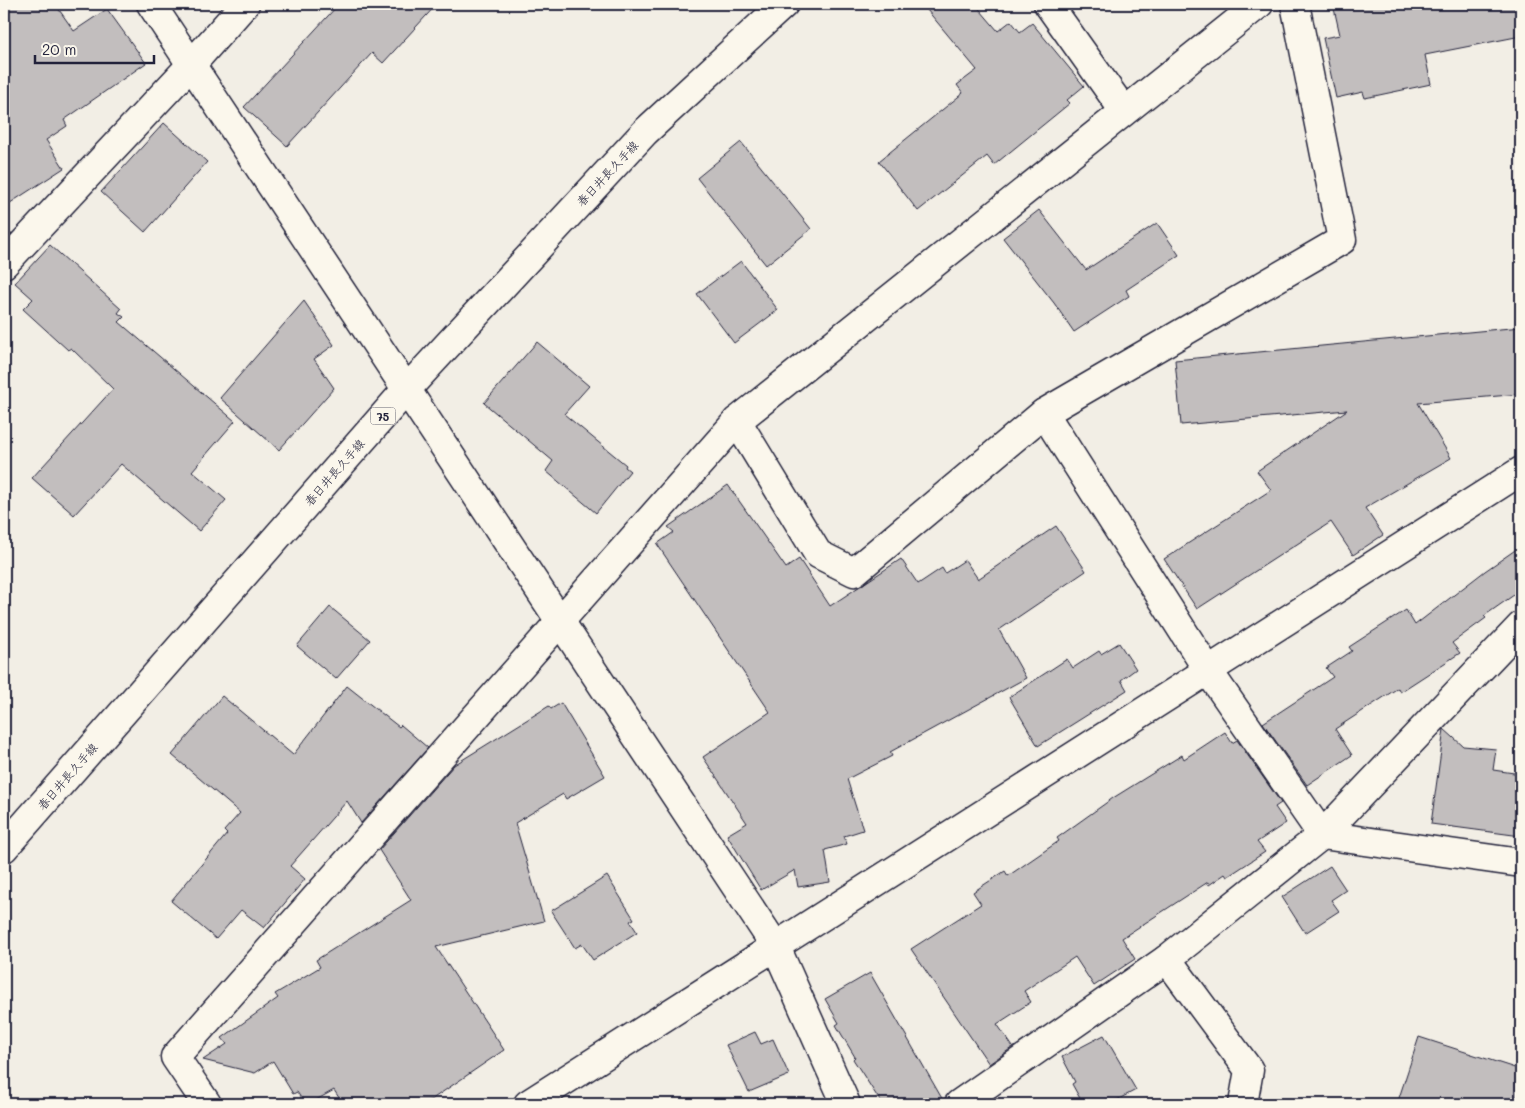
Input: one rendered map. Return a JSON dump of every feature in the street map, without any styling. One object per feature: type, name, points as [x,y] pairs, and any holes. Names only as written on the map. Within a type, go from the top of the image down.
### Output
[{"type":"street","points":[[151,4],[558,622],[776,948],[846,1104]]},
{"type":"street","points":[[4,264],[245,4]]},
{"type":"street","name":"春日井長久手線","points":[[4,848],[406,390],[645,132],[784,4]]},
{"type":"street","points":[[1048,4],[1124,111]]},
{"type":"street","points":[[207,1104],[175,1057],[737,421],[1259,4]]},
{"type":"street","points":[[737,421],[818,554],[854,572],[1044,413],[1342,240],[1294,4]]},
{"type":"street","points":[[1044,413],[1209,672],[1322,835],[1521,863]]},
{"type":"street","points":[[528,1104],[1209,672],[1521,471]]},
{"type":"street","points":[[959,1104],[1167,959],[1322,835],[1521,626]]},
{"type":"street","points":[[1167,959],[1249,1070],[1242,1104]]},
{"type":"building","points":[[4,4],[55,4],[74,31],[107,9],[146,63],[64,120],[67,126],[46,140],[64,168],[4,207]]},
{"type":"building","points":[[339,4],[437,4],[383,63],[372,53],[287,146],[244,107]]},
{"type":"building","points":[[922,4],[975,4],[998,31],[1011,21],[1020,32],[1032,23],[1084,86],[1067,100],[1070,103],[994,165],[987,156],[918,211],[879,161],[963,93],[957,85],[977,70]]},
{"type":"building","points":[[1333,4],[1521,4],[1521,36],[1425,55],[1431,84],[1365,98],[1363,92],[1336,98],[1323,38],[1340,35]]},
{"type":"building","points":[[164,123],[207,162],[145,232],[101,192]]},
{"type":"building","points":[[741,142],[811,229],[766,265],[697,178]]},
{"type":"building","points":[[1039,210],[1086,270],[1157,223],[1179,255],[1126,290],[1129,296],[1074,332],[1054,303],[1003,238]]},
{"type":"building","points":[[50,245],[121,309],[118,313],[124,317],[119,322],[235,421],[192,471],[226,500],[199,531],[121,464],[74,515],[32,478],[113,389],[71,348],[68,350],[23,309],[33,299],[15,283]]},
{"type":"building","points":[[741,261],[778,310],[734,343],[697,294]]},
{"type":"building","points":[[304,301],[334,345],[314,359],[334,388],[279,450],[220,398]]},
{"type":"building","points":[[1521,327],[1521,394],[1418,403],[1451,458],[1365,508],[1383,535],[1353,555],[1331,522],[1197,609],[1164,559],[1271,490],[1257,471],[1347,410],[1181,425],[1175,360]]},
{"type":"building","points":[[537,342],[589,386],[564,414],[626,465],[625,467],[630,471],[596,513],[546,471],[553,461],[484,403]]},
{"type":"building","points":[[728,485],[786,568],[799,559],[830,606],[901,559],[918,584],[942,568],[945,573],[965,560],[978,579],[1056,526],[1086,571],[999,630],[1026,678],[890,752],[892,756],[847,779],[863,830],[844,836],[847,844],[825,850],[830,882],[798,887],[795,870],[761,890],[727,835],[747,823],[703,757],[770,712],[657,544],[674,532],[668,527]]},
{"type":"building","points":[[1521,546],[1521,590],[1484,616],[1486,618],[1452,643],[1460,653],[1400,692],[1398,688],[1335,729],[1352,755],[1307,785],[1263,723],[1333,677],[1326,668],[1352,651],[1349,647],[1406,610],[1415,625]]},
{"type":"building","points":[[330,607],[370,640],[336,679],[297,646]]},
{"type":"building","points":[[1119,643],[1136,669],[1121,680],[1127,690],[1038,746],[1009,697],[1067,659],[1073,668],[1099,651],[1101,654]]},
{"type":"building","points":[[347,686],[399,727],[401,725],[428,748],[361,823],[347,801],[290,866],[305,879],[264,928],[241,910],[216,939],[171,901],[227,834],[224,831],[240,813],[172,755],[222,696],[293,755]]},
{"type":"building","points":[[561,703],[605,776],[566,799],[563,794],[515,823],[544,921],[436,947],[504,1050],[425,1104],[343,1104],[334,1090],[309,1104],[305,1104],[297,1092],[293,1094],[273,1061],[255,1073],[203,1060],[227,1044],[222,1038],[278,998],[275,994],[320,967],[316,960],[411,900],[379,850],[454,765],[549,706],[551,709]]},
{"type":"building","points":[[1444,729],[1463,746],[1496,749],[1493,770],[1521,774],[1521,836],[1431,824]]},
{"type":"building","points":[[1225,732],[1232,743],[1237,740],[1281,803],[1275,807],[1286,823],[1257,842],[1265,852],[1227,877],[1225,874],[1209,885],[1208,882],[1122,938],[1135,959],[1094,986],[1075,957],[1024,991],[1031,1002],[997,1024],[1013,1047],[989,1064],[911,949],[981,904],[973,892],[1005,871],[1008,876],[1059,841],[1057,838],[1113,798],[1182,755],[1184,759]]},
{"type":"building","points":[[1330,866],[1346,890],[1331,900],[1339,911],[1305,933],[1282,897]]},
{"type":"building","points":[[607,876],[634,919],[630,921],[637,932],[593,960],[582,944],[575,948],[551,911]]},
{"type":"building","points":[[870,973],[944,1104],[882,1104],[853,1059],[855,1057],[836,1025],[839,1023],[825,999]]},
{"type":"building","points":[[755,1032],[761,1044],[773,1039],[789,1075],[749,1092],[726,1045]]},
{"type":"building","points":[[1104,1035],[1136,1090],[1109,1104],[1083,1104],[1072,1084],[1075,1082],[1062,1057]]},
{"type":"building","points":[[1419,1037],[1521,1070],[1521,1104],[1397,1104]]}]
